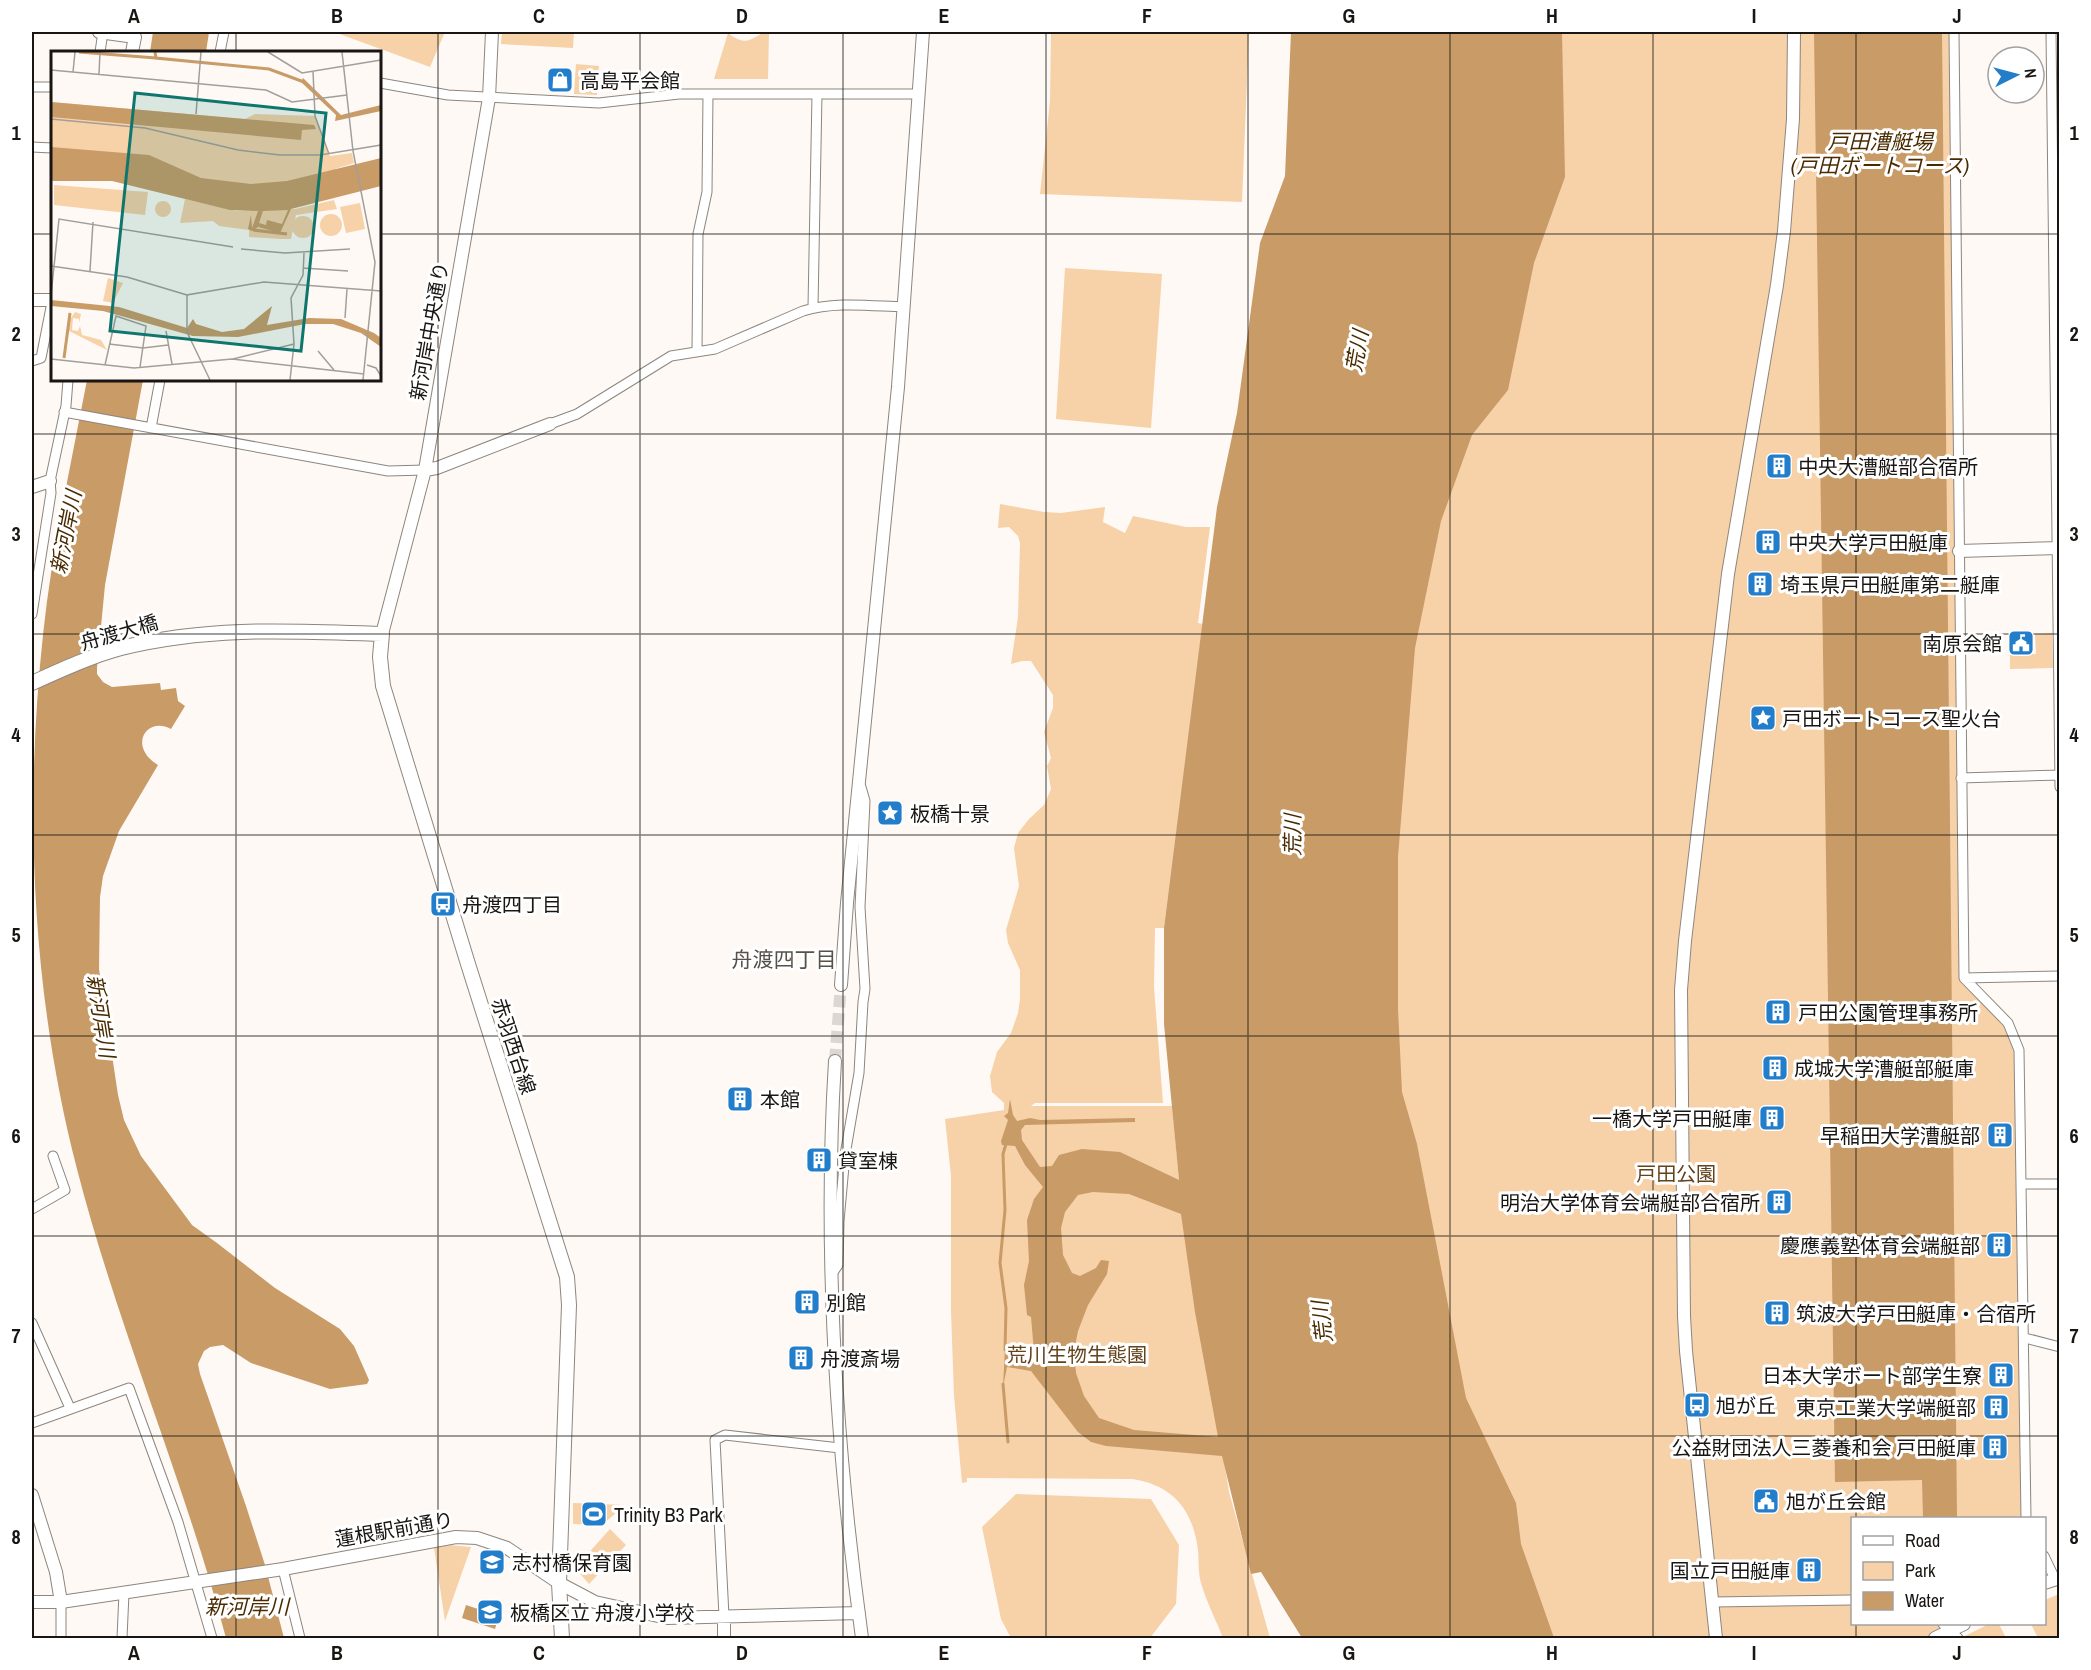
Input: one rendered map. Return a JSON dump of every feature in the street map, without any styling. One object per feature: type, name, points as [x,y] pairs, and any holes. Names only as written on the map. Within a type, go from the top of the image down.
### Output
[{"type":"main road","name":"舟渡大橋","points":[[32,683],[119,649],[184,635],[278,631],[382,634]]},
{"type":"main road","name":"赤羽西台線","points":[[382,634],[380,657],[383,686],[464,953],[567,1277],[569,1305],[559,1582],[562,1638]]},
{"type":"street","points":[[100,51],[101,32],[135,34],[132,51]]},
{"type":"street","points":[[220,51],[224,32]]},
{"type":"street","name":"新河岸中央通り","points":[[382,634],[425,470],[489,98],[492,32]]},
{"type":"street","points":[[841,985],[859,783],[889,496],[922,32]]},
{"type":"street","points":[[1716,1638],[1684,1316],[1681,990],[1728,574],[1784,231],[1793,119],[1794,32]]},
{"type":"street","points":[[1954,32],[1964,978],[2008,1023],[2019,1050],[2023,1184],[2026,1517]]},
{"type":"street","points":[[2050,32],[2056,327],[2060,787]]},
{"type":"street","points":[[381,83],[448,95],[599,103],[679,94],[919,94]]},
{"type":"street","points":[[32,87],[51,87]]},
{"type":"street","points":[[697,351],[698,234],[707,192],[708,94]]},
{"type":"street","points":[[813,307],[817,94]]},
{"type":"street","points":[[32,147],[51,148]]},
{"type":"street","points":[[32,300],[51,301]]},
{"type":"street","points":[[64,412],[388,471],[425,470],[437,468],[555,423],[592,406],[671,356],[724,345],[813,307],[838,305],[904,307]]},
{"type":"street","points":[[32,361],[41,358],[51,306]]},
{"type":"street","points":[[32,614],[50,503],[50,481],[68,381]]},
{"type":"street","points":[[150,428],[160,381]]},
{"type":"street","points":[[32,487],[50,481]]},
{"type":"street","points":[[1959,551],[2058,548]]},
{"type":"street","points":[[1961,777],[2059,775]]},
{"type":"street","points":[[830,1277],[838,1265],[845,1155],[859,1073],[865,989],[860,907],[865,801],[859,783]]},
{"type":"street","points":[[1964,978],[2060,976]]},
{"type":"street","points":[[835,1060],[830,1163],[830,1277],[840,1448],[862,1638]]},
{"type":"street","points":[[32,1209],[65,1190],[53,1156]]},
{"type":"street","points":[[2023,1184],[2060,1184]]},
{"type":"street","points":[[32,1323],[70,1408]]},
{"type":"street","points":[[2025,1338],[2060,1347]]},
{"type":"street","points":[[32,1422],[129,1388],[199,1582],[212,1638]]},
{"type":"street","points":[[724,1638],[715,1440],[725,1435],[840,1448]]},
{"type":"street","points":[[32,1495],[56,1572],[61,1602],[61,1638]]},
{"type":"street","name":"蓮根駅前通り","points":[[199,1582],[280,1570],[446,1537],[466,1537],[507,1548],[595,1602],[667,1618],[859,1613]]},
{"type":"street","points":[[2046,1561],[2053,1580]]},
{"type":"street","points":[[280,1570],[300,1638]]},
{"type":"street","points":[[32,1602],[61,1602],[199,1582]]},
{"type":"street","points":[[122,1638],[124,1593]]},
{"type":"street","points":[[1712,1602],[1851,1600]]},
{"type":"street","points":[[1935,1638],[1950,1631]]},
{"type":"green space","points":[[334,32],[445,32],[430,67]]},
{"type":"green space","points":[[502,32],[574,32],[573,48],[501,44]]},
{"type":"green space","points":[[769,32],[768,79],[714,79],[728,33],[746,41]]},
{"type":"green space","points":[[1051,32],[1249,32],[1242,202],[1040,194],[1050,101]]},
{"type":"green space","name":"戸田公園","points":[[1437,32],[1949,32],[1964,977],[2008,1023],[2019,1058],[2026,1517],[1851,1517],[1851,1625],[1965,1625],[1937,1638],[1420,1638],[1359,1446]]},
{"type":"green space","points":[[576,64],[599,66],[597,95],[574,94]]},
{"type":"green space","points":[[1065,268],[1162,274],[1151,428],[1056,419]]},
{"type":"green space","name":"荒川生物生態園","points":[[1000,504],[1061,513],[1105,507],[1103,522],[1125,533],[1133,516],[1186,527],[1210,527],[1198,623],[1203,624],[1164,928],[1155,928],[1154,987],[1163,1103],[1035,1103],[1031,1106],[1172,1106],[1179,1180],[1229,1492],[1270,1638],[1223,1638],[1201,1583],[1198,1550],[1191,1523],[1178,1502],[1159,1487],[1132,1479],[967,1478],[967,1482],[962,1483],[954,1396],[951,1311],[951,1176],[945,1119],[1004,1110],[1004,1103],[992,1092],[990,1076],[997,1052],[1011,1033],[1020,999],[1020,970],[1008,943],[1006,930],[1019,886],[1014,848],[1018,833],[1044,805],[1051,789],[1047,766],[1051,758],[1044,732],[1053,708],[1053,695],[1031,661],[1011,664],[1018,617],[1020,543],[1018,536],[1009,527],[998,528]]},
{"type":"green space","points":[[2052,633],[2053,668],[2010,669],[2010,655],[2036,654],[2035,634]]},
{"type":"green space","points":[[1016,1494],[1151,1499],[1179,1545],[1176,1604],[1150,1638],[1011,1638],[1001,1619],[982,1527]]},
{"type":"green space","name":"Trinity B3 Park","points":[[573,1503],[625,1505],[602,1525],[573,1524]]},
{"type":"green space","points":[[610,1529],[626,1545],[589,1584],[575,1568]]},
{"type":"green space","points":[[450,1545],[471,1547],[445,1621],[434,1548]]},
{"type":"green space","points":[[2059,1594],[2059,1638],[2038,1638],[2032,1625],[2046,1625],[2046,1600]]},
{"type":"green space","points":[[1987,1625],[2000,1625],[2006,1638],[1966,1638],[1965,1636]]},
{"type":"water","points":[[153,32],[209,32],[206,51],[150,51]]},
{"type":"water","name":"荒川","points":[[1291,32],[1562,32],[1565,177],[1534,263],[1508,390],[1472,435],[1441,521],[1415,648],[1398,857],[1398,1009],[1402,1092],[1417,1144],[1466,1398],[1516,1503],[1521,1544],[1554,1638],[1302,1638],[1261,1572],[1251,1574],[1222,1456],[1106,1446],[1091,1442],[1078,1432],[1031,1371],[1007,1367],[1003,1387],[1005,1347],[1008,1357],[1029,1357],[1034,1352],[1031,1317],[1027,1315],[1024,1285],[1029,1261],[1027,1220],[1034,1199],[1043,1187],[1025,1165],[1015,1146],[1002,1145],[1001,1141],[1008,1120],[1004,1116],[1008,1113],[1010,1099],[1013,1115],[1017,1121],[1030,1118],[1040,1120],[1135,1118],[1135,1122],[1025,1125],[1021,1130],[1022,1140],[1040,1167],[1052,1166],[1059,1155],[1082,1149],[1120,1152],[1179,1180],[1164,1024],[1164,928],[1217,507],[1237,413],[1260,243],[1285,176]],"holes":[[[1093,1192],[1129,1194],[1181,1214],[1195,1312],[1218,1437],[1134,1430],[1099,1418],[1084,1396],[1076,1373],[1074,1351],[1078,1331],[1088,1305],[1107,1274],[1109,1261],[1101,1260],[1096,1268],[1080,1276],[1072,1273],[1063,1255],[1061,1228],[1065,1212],[1078,1195]]]},
{"type":"water","name":"戸田漕艇場 (戸田ボートコース)","points":[[1814,32],[1942,32],[1957,1517],[1923,1517],[1922,1480],[1835,1482]]},
{"type":"water","name":"新河岸川","points":[[87,381],[143,381],[105,585],[97,674],[103,682],[112,687],[160,683],[161,690],[176,688],[178,701],[185,706],[171,729],[154,726],[144,735],[142,742],[144,750],[158,765],[119,831],[103,876],[100,897],[99,969],[118,1095],[124,1120],[141,1156],[192,1225],[275,1288],[340,1329],[354,1346],[369,1380],[367,1384],[330,1389],[251,1363],[223,1345],[210,1347],[204,1351],[198,1364],[265,1565],[284,1638],[226,1638],[191,1520],[93,1228],[62,1104],[41,971],[36,904],[34,769],[43,635],[62,507]]},
{"type":"water","points":[[466,1605],[499,1616],[495,1629],[462,1618]]},
{"type":"waterway","points":[[1005,1350],[1006,1308],[1000,1263],[1005,1210],[1003,1154],[1006,1144]]},
{"type":"waterway","points":[[1003,1384],[1008,1442]]},
{"type":"tunnel","points":[[835,1061],[841,985]]},
{"type":"place","name":"高島平会館","points":[[560,80]]},
{"type":"place","name":"中央大漕艇部合宿所","points":[[1779,466]]},
{"type":"place","name":"中央大学戸田艇庫","points":[[1768,542]]},
{"type":"place","name":"埼玉県戸田艇庫第二艇庫","points":[[1760,584]]},
{"type":"place","name":"南原会館","points":[[2021,643]]},
{"type":"place","name":"戸田ボートコース聖火台","points":[[1763,718]]},
{"type":"place","name":"板橋十景","points":[[890,813]]},
{"type":"place","name":"舟渡四丁目","points":[[443,904]]},
{"type":"place","name":"戸田公園管理事務所","points":[[1778,1012]]},
{"type":"place","name":"成城大学漕艇部艇庫","points":[[1775,1068]]},
{"type":"place","name":"本館","points":[[740,1099]]},
{"type":"place","name":"一橋大学戸田艇庫","points":[[1772,1118]]},
{"type":"place","name":"早稲田大学漕艇部","points":[[2000,1135]]},
{"type":"place","name":"貸室棟","points":[[819,1160]]},
{"type":"place","name":"明治大学体育会端艇部合宿所","points":[[1779,1202]]},
{"type":"place","name":"慶應義塾体育会端艇部","points":[[1999,1245]]},
{"type":"place","name":"別館","points":[[807,1302]]},
{"type":"place","name":"筑波大学戸田艇庫・合宿所","points":[[1777,1313]]},
{"type":"place","name":"舟渡斎場","points":[[801,1358]]},
{"type":"place","name":"日本大学ボート部学生寮","points":[[2001,1375]]},
{"type":"place","name":"旭が丘","points":[[1697,1405]]},
{"type":"place","name":"東京工業大学端艇部","points":[[1996,1407]]},
{"type":"place","name":"公益財団法人三菱養和会 戸田艇庫","points":[[1995,1447]]},
{"type":"place","name":"旭が丘会館","points":[[1766,1501]]},
{"type":"place","name":"Trinity B3 Park","points":[[594,1514]]},
{"type":"place","name":"志村橋保育園","points":[[492,1562]]},
{"type":"place","name":"国立戸田艇庫","points":[[1809,1570]]},
{"type":"place","name":"板橋区立 舟渡小学校","points":[[490,1612]]},
{"type":"district","name":"舟渡四丁目","points":[[784,959]]}]
